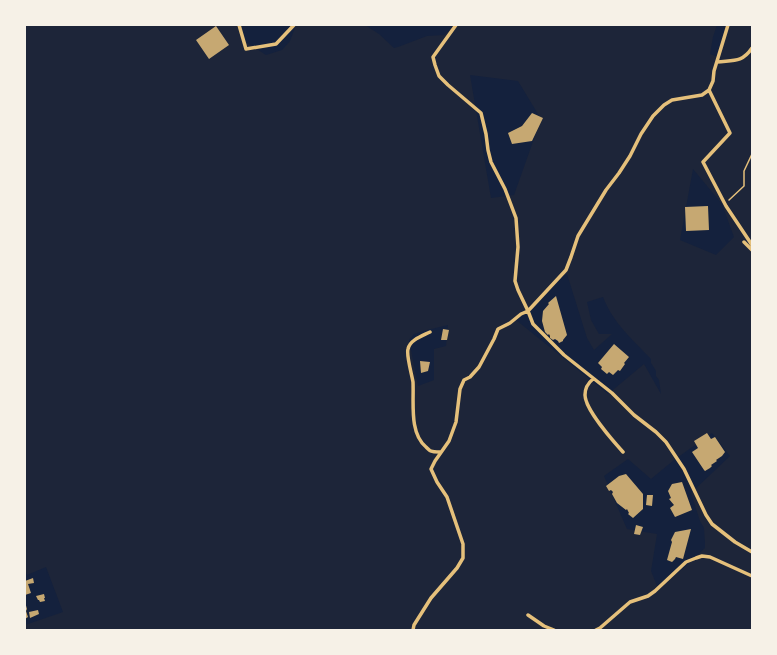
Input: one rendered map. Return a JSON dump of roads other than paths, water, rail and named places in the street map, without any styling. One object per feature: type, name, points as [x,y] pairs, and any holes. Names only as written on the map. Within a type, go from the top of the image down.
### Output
[{"type":"street","points":[[239,25],[246,49],[276,44],[294,25]]},
{"type":"street","points":[[456,25],[433,57],[435,65],[439,76],[481,113],[491,162],[505,189],[516,218],[518,247],[515,281],[533,324],[564,355],[612,394],[666,442],[684,469],[706,515],[712,524],[735,542],[752,552]]},
{"type":"street","points":[[413,630],[414,625],[431,598],[458,568],[463,558],[463,544],[447,497],[437,482],[431,469],[440,452],[449,442],[456,422],[460,389],[464,380],[470,377],[479,368],[498,329],[528,311],[566,270],[572,257],[578,236],[606,190],[630,156],[652,116],[672,100],[702,95],[709,90],[713,81],[728,25]]},
{"type":"street","points":[[717,62],[738,60],[747,55],[752,48]]},
{"type":"street","points":[[709,90],[730,133],[703,162],[725,204],[752,245]]},
{"type":"street","points":[[744,242],[752,250]]},
{"type":"street","points":[[430,332],[411,343],[408,350],[413,381],[414,424],[422,445],[430,451],[440,452]]},
{"type":"street","points":[[593,379],[588,383],[585,395],[586,400],[595,418],[622,452]]},
{"type":"street","points":[[596,630],[630,602],[645,598],[655,591],[686,562],[696,558],[702,556],[710,557],[752,576]]},
{"type":"street","points":[[528,615],[544,626],[554,630]]}]
